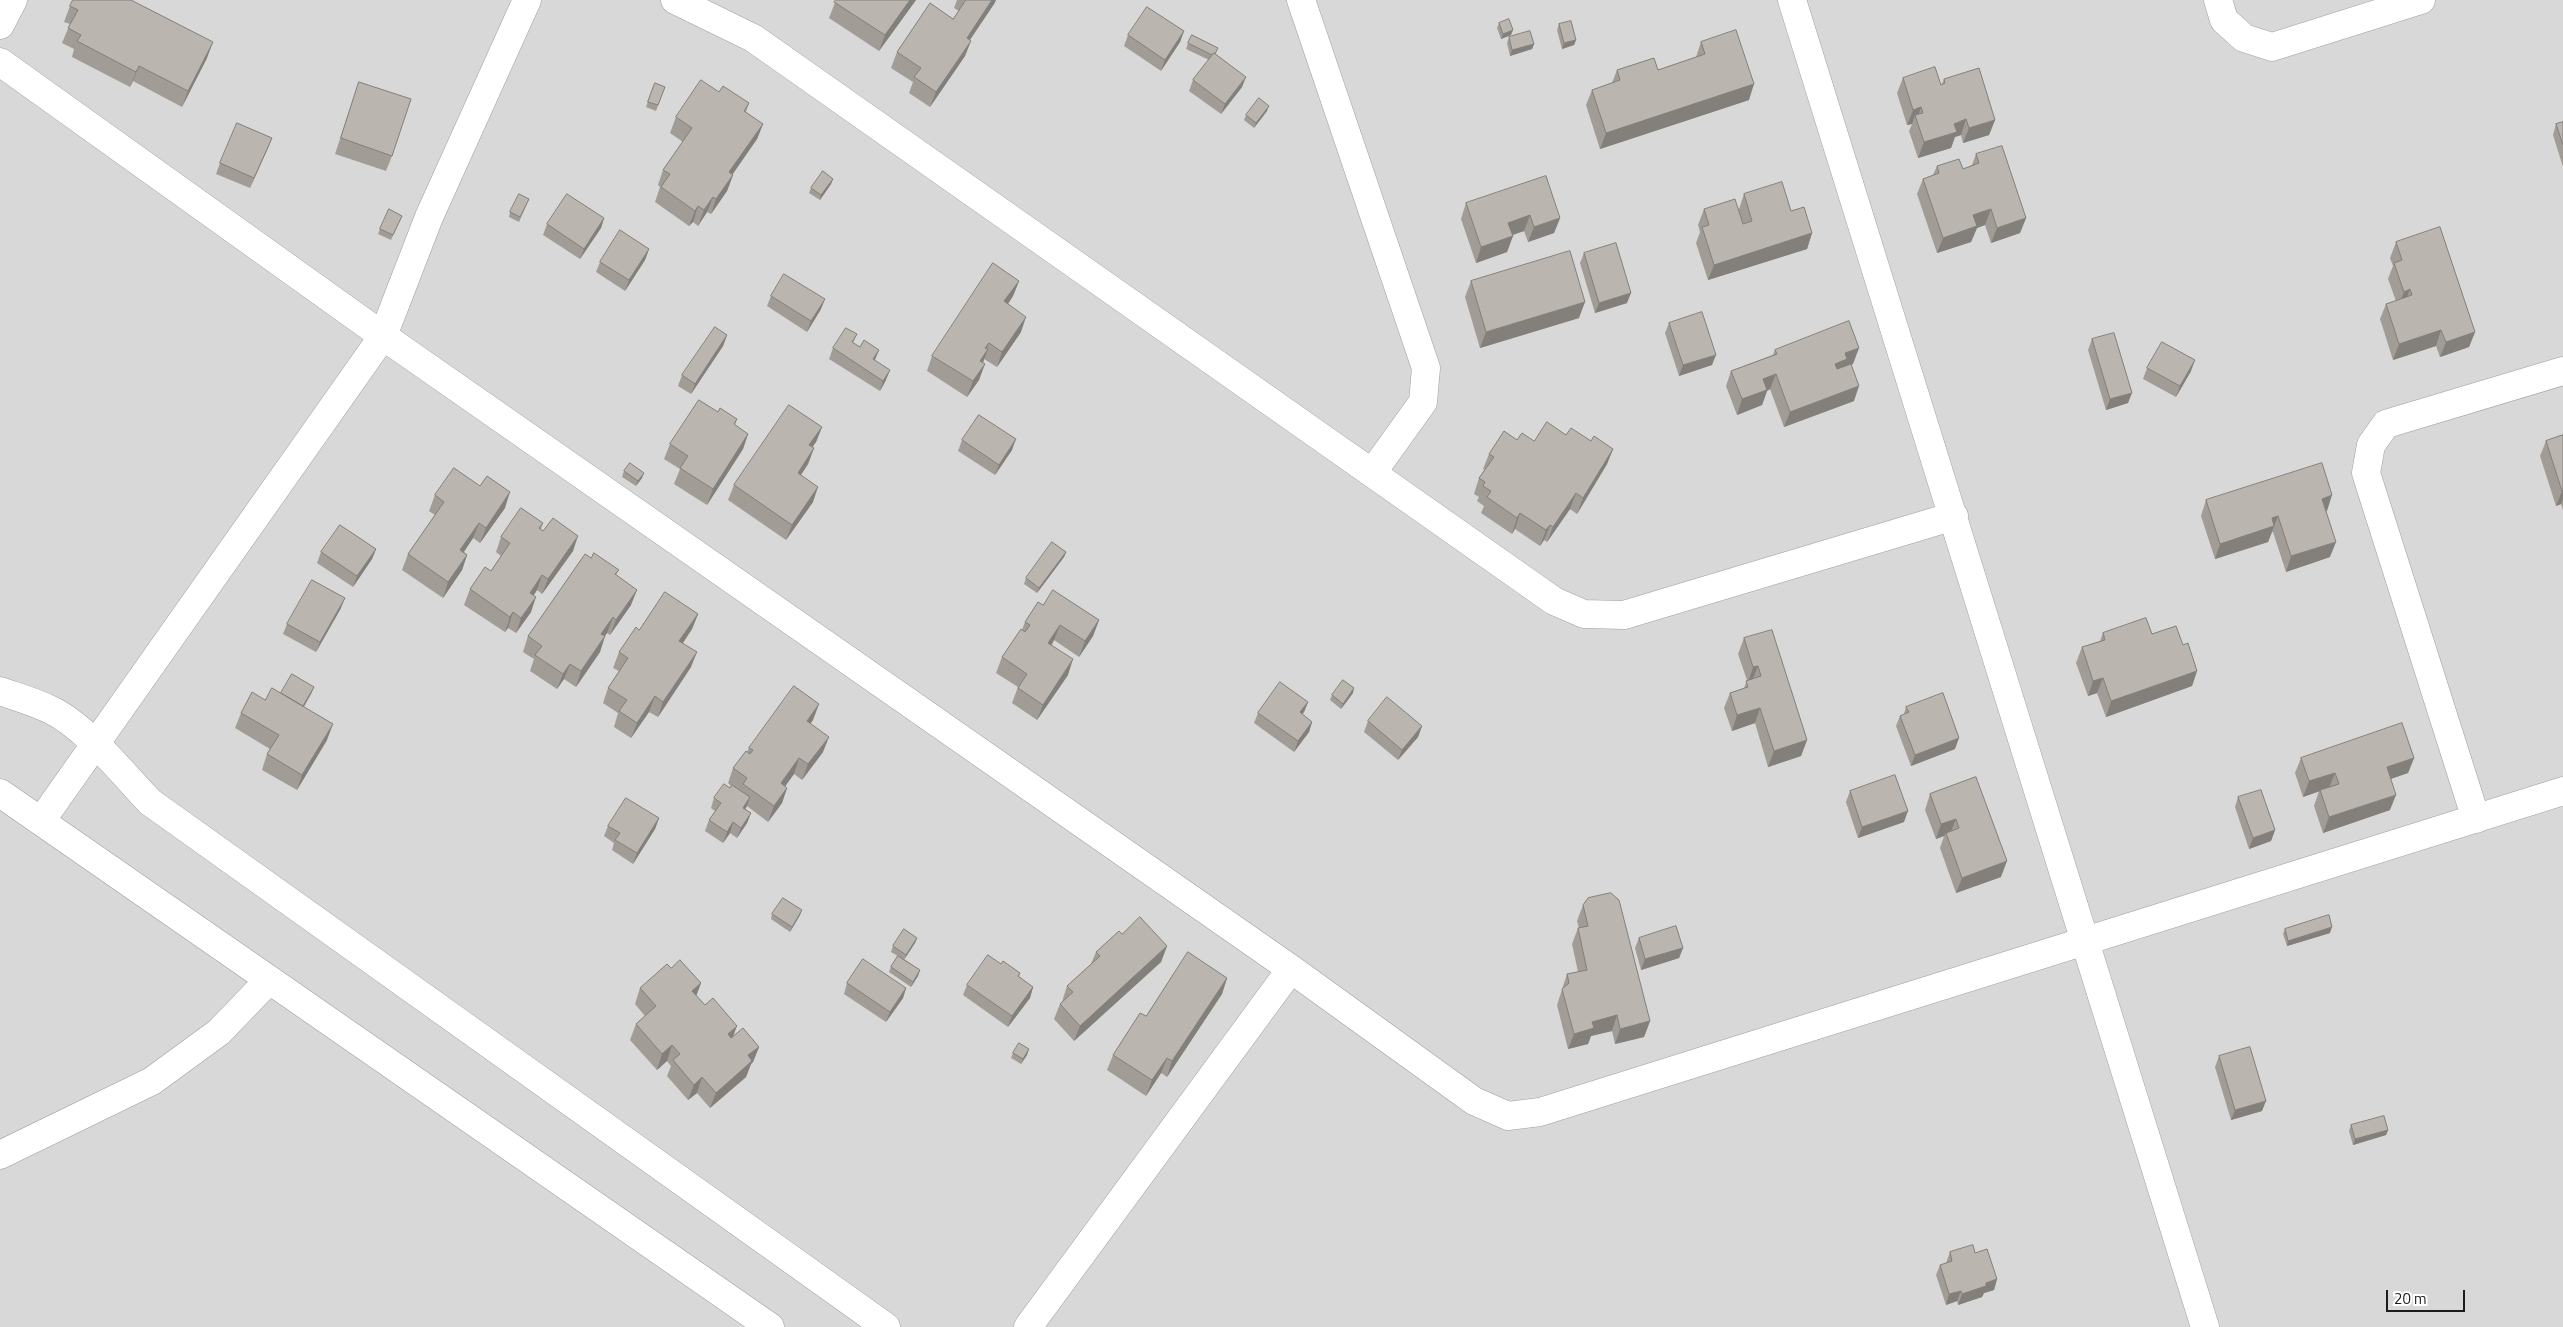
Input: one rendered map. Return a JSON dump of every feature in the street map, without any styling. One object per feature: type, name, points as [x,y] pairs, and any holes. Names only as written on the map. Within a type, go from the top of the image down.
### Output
[{"type":"street","points":[[0,24],[13,0]]},
{"type":"street","points":[[41,822],[382,336],[429,217],[527,0]]},
{"type":"street","points":[[674,0],[754,38],[1554,600],[1584,614],[1624,615],[1954,516]]},
{"type":"street","points":[[1301,0],[1426,368],[1423,402],[1372,473]]},
{"type":"street","points":[[1792,0],[2205,1327]]},
{"type":"street","points":[[2218,0],[2224,20],[2244,38],[2272,47],[2421,0]]},
{"type":"street","points":[[0,62],[382,336],[1290,969],[1474,1101],[1508,1116],[1540,1112],[2563,791]]},
{"type":"street","points":[[2476,819],[2366,473],[2371,446],[2386,424],[2563,371]]},
{"type":"street","points":[[0,691],[51,710],[68,720],[150,802],[886,1327]]},
{"type":"street","points":[[0,793],[268,981],[770,1327]]},
{"type":"street","points":[[1028,1327],[1290,969]]},
{"type":"street","points":[[0,1154],[152,1080],[219,1032],[268,981]]},
{"type":"shaded area","points":[[0,0],[2563,0],[2563,1327],[0,1327]]},
{"type":"building","points":[[73,0],[131,0],[213,42],[188,91],[139,66],[136,72],[77,41],[81,35],[68,28],[78,10],[70,6]]},
{"type":"building","points":[[836,0],[910,0],[885,35],[834,2]]},
{"type":"building","points":[[966,0],[992,0],[967,38],[971,41],[936,92],[914,77],[921,68],[897,52],[930,3],[953,19]]},
{"type":"building","points":[[1147,7],[1184,31],[1165,60],[1128,35]]},
{"type":"building","points":[[1509,19],[1513,30],[1503,34],[1499,23]]},
{"type":"building","points":[[1571,21],[1576,40],[1564,43],[1559,24]]},
{"type":"building","points":[[1736,30],[1754,84],[1606,133],[1592,90],[1620,80],[1617,70],[1654,58],[1658,70],[1705,54],[1701,42]]},
{"type":"building","points":[[1530,31],[1534,44],[1512,50],[1509,37]]},
{"type":"building","points":[[1192,35],[1218,48],[1215,54],[1212,55],[1188,43]]},
{"type":"building","points":[[1214,53],[1246,77],[1225,104],[1193,80]]},
{"type":"building","points":[[1935,67],[1941,85],[1945,83],[1944,79],[1979,68],[1995,120],[1969,128],[1966,119],[1954,124],[1957,132],[1924,142],[1915,115],[1923,113],[1921,107],[1913,110],[1903,78]]},
{"type":"building","points":[[701,80],[719,92],[723,86],[749,103],[744,111],[763,124],[729,172],[733,175],[716,199],[713,197],[704,210],[698,206],[695,211],[661,187],[670,174],[663,170],[692,128],[676,117]]},
{"type":"building","points":[[359,82],[411,99],[392,156],[341,138]]},
{"type":"building","points":[[655,83],[665,87],[658,105],[648,102]]},
{"type":"building","points":[[1259,98],[1269,106],[1256,123],[1246,115]]},
{"type":"building","points":[[2563,122],[2563,145],[2556,124]]},
{"type":"building","points":[[237,123],[272,138],[254,178],[220,163]]},
{"type":"building","points":[[2002,146],[2026,218],[1997,228],[1991,209],[1973,215],[1977,226],[1943,238],[1923,179],[1939,173],[1937,166],[1959,159],[1963,169],[1979,163],[1976,154]]},
{"type":"building","points":[[823,171],[833,179],[821,195],[811,188]]},
{"type":"building","points":[[1546,176],[1560,218],[1534,227],[1530,215],[1508,223],[1513,236],[1481,247],[1466,203]]},
{"type":"building","points":[[1782,182],[1791,211],[1804,207],[1812,233],[1714,265],[1702,227],[1709,225],[1704,209],[1735,199],[1743,224],[1752,221],[1744,194]]},
{"type":"building","points":[[519,194],[529,199],[520,217],[510,212]]},
{"type":"building","points":[[567,194],[604,218],[584,249],[547,224]]},
{"type":"building","points":[[389,209],[402,216],[393,235],[380,229]]},
{"type":"building","points":[[2440,227],[2475,332],[2446,342],[2441,330],[2399,344],[2386,304],[2412,295],[2410,289],[2404,292],[2394,263],[2402,260],[2396,242]]},
{"type":"building","points":[[620,230],[649,249],[629,280],[600,262]]},
{"type":"building","points":[[1616,243],[1631,293],[1599,303],[1584,253]]},
{"type":"building","points":[[1570,251],[1585,302],[1486,332],[1471,281]]},
{"type":"building","points":[[993,263],[1019,281],[1004,301],[1026,317],[1002,352],[989,343],[985,348],[988,349],[980,361],[985,364],[973,381],[932,356]]},
{"type":"building","points":[[784,274],[825,299],[811,321],[771,296]]},
{"type":"building","points":[[1702,312],[1716,355],[1683,365],[1669,323]]},
{"type":"building","points":[[1849,321],[1859,348],[1845,353],[1847,359],[1835,364],[1837,369],[1851,364],[1859,386],[1790,412],[1776,374],[1763,379],[1767,390],[1742,399],[1731,371],[1777,354],[1775,350]]},
{"type":"building","points":[[715,327],[727,335],[695,384],[682,375]]},
{"type":"building","points":[[846,328],[857,334],[852,342],[860,347],[864,340],[879,350],[873,359],[890,370],[883,381],[833,348]]},
{"type":"building","points":[[2114,333],[2132,393],[2110,399],[2092,339]]},
{"type":"building","points":[[2162,342],[2195,360],[2180,386],[2147,368]]},
{"type":"building","points":[[699,400],[718,412],[720,408],[737,419],[734,424],[748,434],[713,489],[680,468],[688,456],[670,444]]},
{"type":"building","points":[[789,405],[822,427],[809,445],[814,448],[798,473],[818,487],[792,525],[734,485]]},
{"type":"building","points":[[979,415],[1016,439],[999,465],[962,440]]},
{"type":"building","points":[[1547,422],[1566,435],[1571,428],[1591,441],[1594,436],[1613,449],[1583,498],[1576,493],[1553,527],[1550,525],[1546,530],[1520,513],[1517,518],[1487,497],[1491,491],[1483,486],[1485,482],[1479,478],[1494,457],[1489,454],[1504,431],[1517,440],[1522,433],[1534,441]]},
{"type":"building","points":[[2563,435],[2563,490],[2562,491],[2546,441]]},
{"type":"building","points":[[630,463],[644,473],[638,481],[624,471]]},
{"type":"building","points":[[2322,463],[2332,495],[2322,499],[2336,542],[2291,556],[2278,516],[2272,518],[2274,526],[2220,544],[2206,500]]},
{"type":"building","points":[[454,468],[480,486],[487,476],[510,492],[486,528],[479,523],[460,550],[467,555],[448,582],[408,554],[444,502],[435,495]]},
{"type":"building","points":[[521,508],[543,523],[539,528],[543,531],[553,518],[578,536],[548,579],[542,575],[530,593],[536,597],[521,618],[513,612],[510,617],[470,589],[485,567],[491,571],[510,543],[501,537]]},
{"type":"building","points":[[340,525],[376,549],[357,576],[321,552]]},
{"type":"building","points":[[1052,542],[1066,552],[1039,588],[1026,578]]},
{"type":"building","points":[[594,553],[619,570],[615,574],[637,590],[616,620],[613,617],[601,634],[605,636],[581,671],[570,664],[563,674],[535,655],[542,646],[528,636],[585,554],[591,558]]},
{"type":"building","points":[[312,580],[345,598],[320,642],[287,624]]},
{"type":"building","points":[[1053,590],[1099,620],[1085,641],[1060,625],[1048,643],[1073,659],[1043,705],[1018,688],[1027,674],[1002,657],[1021,629],[1025,632],[1030,625],[1025,622],[1038,602],[1043,605]]},
{"type":"building","points":[[665,592],[698,614],[679,641],[697,652],[663,702],[655,696],[637,723],[619,711],[627,700],[608,688],[628,658],[619,652],[636,627],[639,630]]},
{"type":"building","points":[[2146,618],[2152,634],[2176,626],[2183,645],[2188,643],[2197,671],[2111,701],[2103,678],[2093,681],[2082,647],[2105,640],[2103,633]]},
{"type":"building","points":[[1772,630],[1807,740],[1774,751],[1760,708],[1737,715],[1730,693],[1748,687],[1746,681],[1761,676],[1758,666],[1753,667],[1744,638]]},
{"type":"building","points":[[292,674],[314,687],[303,706],[281,693]]},
{"type":"building","points":[[1343,680],[1354,688],[1343,704],[1332,695]]},
{"type":"building","points":[[1280,682],[1308,702],[1300,712],[1312,722],[1298,741],[1258,713]]},
{"type":"building","points":[[794,686],[819,704],[807,721],[829,737],[808,764],[799,758],[781,783],[787,788],[774,806],[743,784],[747,778],[733,768],[746,751],[750,754],[753,750],[749,748]]},
{"type":"building","points":[[272,688],[333,724],[302,775],[267,754],[279,735],[241,713],[252,692],[265,700]]},
{"type":"building","points":[[1943,693],[1959,738],[1915,755],[1900,716],[1909,712],[1906,707]]},
{"type":"building","points":[[1387,697],[1422,726],[1402,750],[1368,721]]},
{"type":"building","points":[[2402,723],[2414,758],[2387,767],[2396,795],[2329,817],[2320,790],[2339,784],[2335,773],[2309,781],[2301,758]]},
{"type":"building","points":[[1895,775],[1908,811],[1862,827],[1850,791]]},
{"type":"building","points":[[1976,777],[2007,861],[1962,878],[1946,833],[1959,828],[1956,819],[1941,824],[1930,794]]},
{"type":"building","points":[[724,784],[730,788],[732,785],[750,797],[743,808],[751,813],[741,828],[733,822],[727,832],[709,820],[721,803],[714,798]]},
{"type":"building","points":[[2261,790],[2275,830],[2253,838],[2238,797]]},
{"type":"building","points":[[626,798],[659,818],[637,853],[615,840],[620,833],[608,826]]},
{"type":"building","points":[[1611,893],[1619,900],[1650,1021],[1620,1029],[1617,1015],[1592,1022],[1594,1028],[1574,1034],[1562,989],[1569,983],[1567,974],[1587,970],[1578,928],[1588,926],[1583,905],[1588,898]]},
{"type":"building","points":[[783,898],[802,910],[792,927],[772,914]]},
{"type":"building","points":[[2329,915],[2332,927],[2288,941],[2285,929]]},
{"type":"building","points":[[1140,917],[1167,946],[1080,1026],[1060,1004],[1073,992],[1067,986],[1100,956],[1096,952],[1119,931],[1122,934]]},
{"type":"building","points":[[1676,926],[1683,948],[1645,959],[1639,938]]},
{"type":"building","points":[[904,929],[917,938],[906,955],[893,946]]},
{"type":"building","points":[[1188,952],[1227,978],[1172,1061],[1167,1058],[1152,1080],[1113,1055],[1140,1013],[1146,1016]]},
{"type":"building","points":[[988,955],[1001,964],[1003,961],[1020,973],[1018,976],[1033,987],[1012,1016],[967,985]]},
{"type":"building","points":[[898,956],[920,970],[913,982],[891,967]]},
{"type":"building","points":[[863,959],[906,988],[890,1012],[847,983]]},
{"type":"building","points":[[680,960],[701,983],[692,991],[705,1005],[713,998],[737,1026],[728,1034],[731,1038],[743,1028],[759,1047],[748,1055],[752,1061],[716,1093],[702,1077],[694,1085],[673,1060],[680,1054],[672,1045],[662,1054],[636,1024],[656,1006],[640,988],[667,964],[671,968]]},
{"type":"building","points":[[1019,1043],[1029,1049],[1023,1059],[1013,1053]]},
{"type":"building","points":[[2250,1047],[2266,1101],[2235,1110],[2219,1056]]},
{"type":"building","points":[[2384,1116],[2388,1130],[2355,1139],[2351,1125]]},
{"type":"building","points":[[1973,1245],[1975,1253],[1987,1249],[1997,1279],[1986,1283],[1986,1286],[1962,1294],[1961,1291],[1949,1294],[1940,1265],[1952,1261],[1950,1252]]}]
